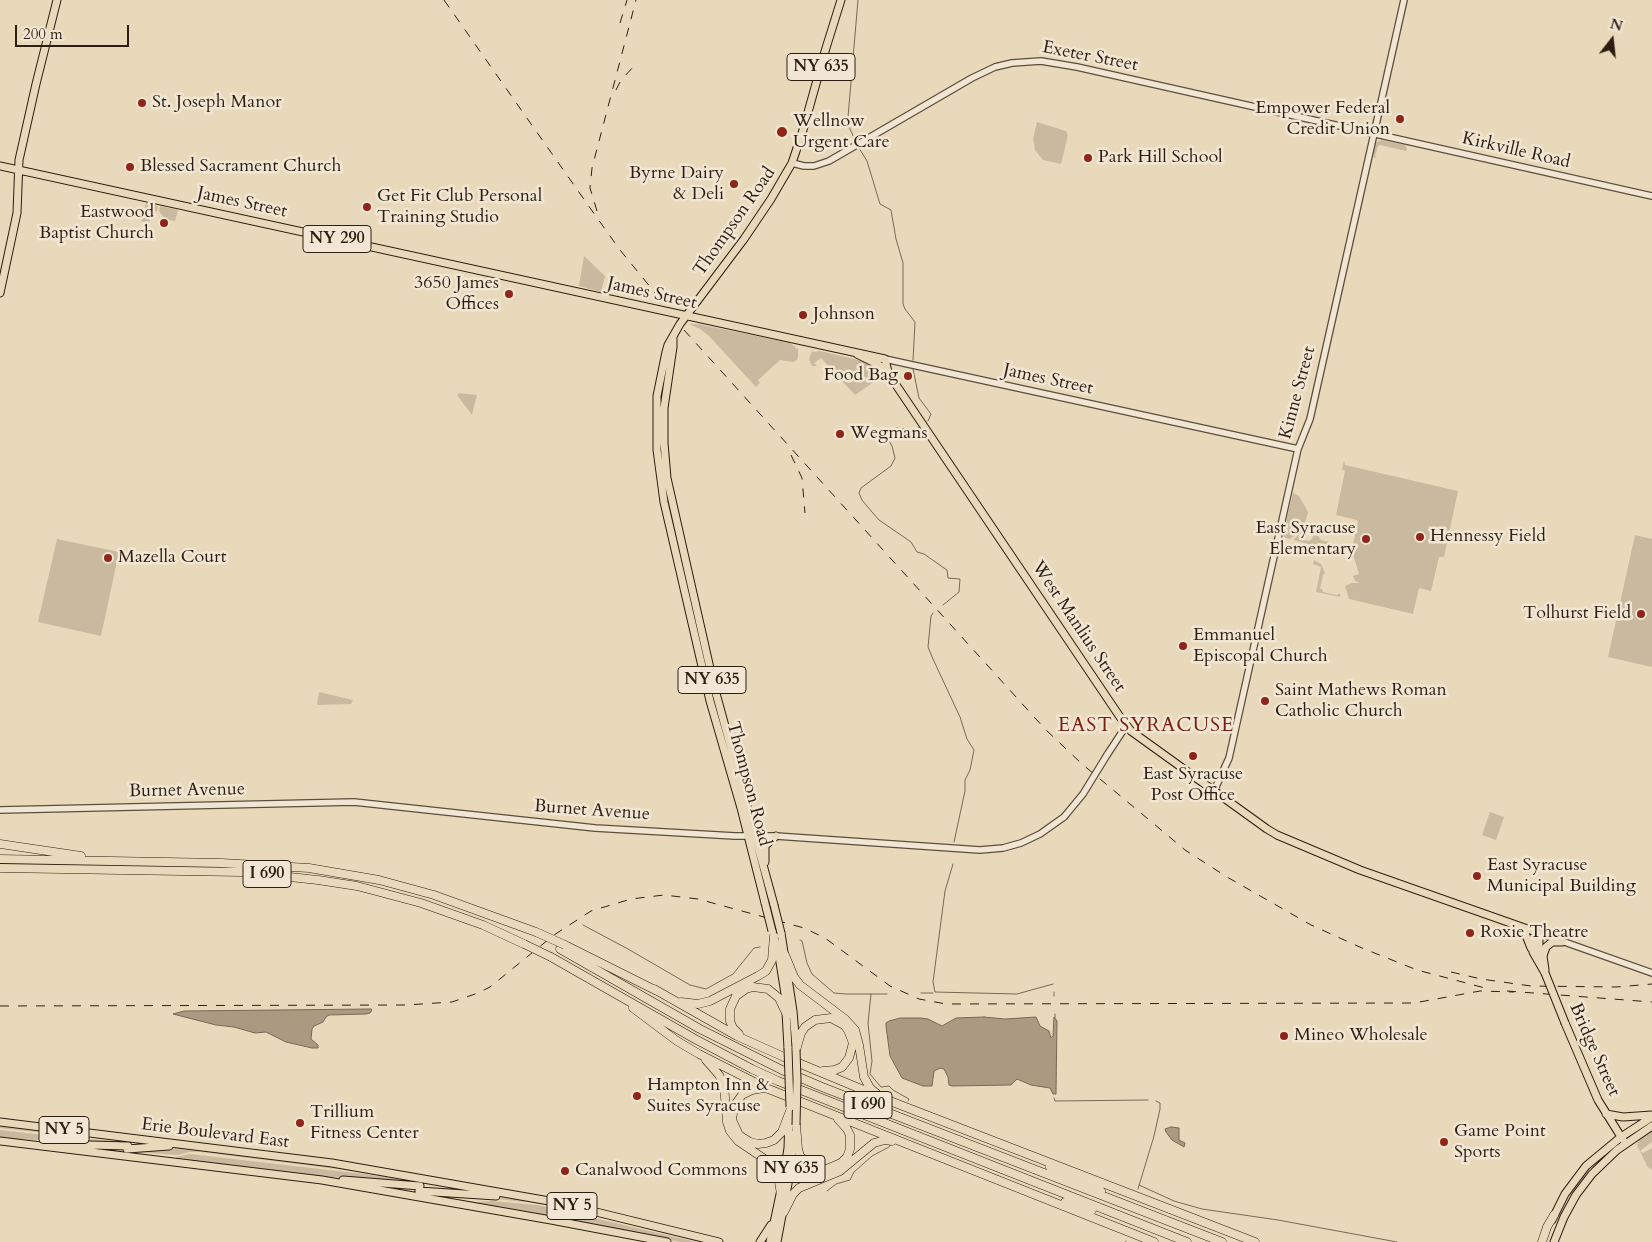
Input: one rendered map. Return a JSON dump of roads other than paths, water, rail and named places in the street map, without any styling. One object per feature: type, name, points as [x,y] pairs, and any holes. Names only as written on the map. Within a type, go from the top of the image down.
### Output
[{"type":"highway","points":[[0,844],[126,861]]},
{"type":"highway","name":"I 690","points":[[0,859],[270,865],[309,868],[356,875],[434,895],[499,918],[563,947],[700,1029],[789,1073],[1222,1242]]},
{"type":"highway","name":"I 690","points":[[0,868],[242,872],[356,886],[421,903],[483,925],[551,957],[732,1059],[778,1081],[1187,1242]]},
{"type":"highway","points":[[563,947],[687,1004],[698,1004],[710,1001],[766,971],[772,960],[775,933]]},
{"type":"highway","points":[[785,955],[800,986],[851,1024],[856,1033],[866,1081],[872,1090],[890,1101]]},
{"type":"highway","points":[[758,1046],[733,1028],[730,1021],[730,1009],[736,996],[746,989],[753,987],[768,989],[779,998],[787,1015]]},
{"type":"highway","points":[[654,989],[758,1046],[890,1101],[1255,1242]]},
{"type":"highway","points":[[622,998],[654,1024],[699,1054],[766,1088],[1154,1242]]},
{"type":"highway","points":[[792,1049],[805,1027],[815,1020],[824,1018],[838,1021],[848,1030],[853,1043],[846,1062],[835,1070],[828,1072],[813,1069]]},
{"type":"highway","points":[[699,1054],[719,1075],[724,1085],[727,1122],[733,1136],[775,1168],[781,1194]]},
{"type":"highway","points":[[766,1088],[752,1090],[737,1100],[732,1120],[739,1135],[750,1142],[758,1144],[774,1140],[782,1132],[790,1109]]},
{"type":"highway","points":[[796,1125],[798,1149],[806,1162],[819,1169],[837,1166],[846,1158],[850,1149],[850,1135],[839,1120],[823,1111]]},
{"type":"highway","points":[[784,1212],[793,1194],[799,1188],[840,1171],[874,1143],[885,1140],[913,1146]]},
{"type":"highway","points":[[1001,1143],[1076,1180],[1190,1229]]},
{"type":"highway","points":[[1010,1185],[1131,1220]]},
{"type":"highway","points":[[1542,1242],[1547,1227],[1554,1215]]},
{"type":"main road","points":[[0,293],[17,213],[18,170],[36,84],[57,0]]},
{"type":"main road","name":"Thompson Road","points":[[770,1242],[781,1194],[788,1148],[792,1049],[785,955],[765,903],[751,836],[714,686],[668,478],[664,443],[664,408],[673,338],[685,316],[744,239],[792,163],[841,0]]},
{"type":"main road","name":"James Street","points":[[0,166],[885,359]]},
{"type":"main road","name":"West Manlius Street","points":[[857,354],[879,365],[888,373],[1126,726],[1267,830],[1360,870],[1517,926]]},
{"type":"main road","name":"West Manlius Street","points":[[885,359],[888,373]]},
{"type":"main road","name":"Thompson Road","points":[[751,836],[774,905],[775,933],[797,1080],[796,1125],[784,1212],[777,1242]]},
{"type":"main road","points":[[767,880],[765,846],[776,836]]},
{"type":"main road","name":"NY 290","points":[[1517,926],[1538,934]]},
{"type":"main road","name":"Bridge Street","points":[[1517,926],[1525,933],[1545,973]]},
{"type":"main road","points":[[1533,952],[1533,940],[1538,934]]},
{"type":"main road","name":"Bridge Street","points":[[1538,934],[1539,952],[1545,973],[1591,1086],[1606,1114],[1626,1144]]},
{"type":"main road","points":[[1545,973],[1543,956],[1546,947],[1552,942],[1562,942]]},
{"type":"main road","points":[[1606,1114],[1623,1117],[1652,1116]]},
{"type":"main road","points":[[1546,1242],[1554,1215],[1565,1194],[1586,1166],[1621,1136],[1652,1116]]},
{"type":"main road","name":"Erie Boulevard East","points":[[0,1122],[332,1163],[572,1206],[719,1242]]},
{"type":"main road","points":[[1554,1242],[1564,1217],[1584,1184],[1602,1163],[1652,1126]]},
{"type":"main road","name":"Erie Boulevard East","points":[[0,1141],[322,1180],[554,1220],[619,1237],[667,1242]]},
{"type":"main road","points":[[29,1144],[61,1143],[127,1147],[179,1144]]},
{"type":"main road","points":[[322,1180],[355,1180],[531,1198]]},
{"type":"main road","points":[[760,1242],[775,1219]]},
{"type":"street","name":"Kinne Street","points":[[1214,791],[1229,758],[1298,449],[1310,420],[1404,0]]},
{"type":"street","name":"Exeter Street","points":[[792,163],[814,166],[829,162],[972,78],[996,67],[1028,61],[1041,61],[1077,67],[1373,135]]},
{"type":"street","name":"Kirkville Road","points":[[1373,135],[1652,196]]},
{"type":"street","name":"James Street","points":[[885,359],[1298,449]]},
{"type":"street","name":"Burnet Avenue","points":[[0,810],[354,802],[594,828],[776,836],[980,850],[1003,848],[1021,843],[1040,834],[1064,817],[1083,794],[1126,726]]},
{"type":"street","points":[[1538,934],[1652,973]]},
{"type":"waterway","points":[[856,142],[849,127],[848,117],[858,0]]},
{"type":"waterway","points":[[859,148],[867,161],[880,204],[891,210],[896,239],[903,263],[903,304],[915,322],[913,360]]},
{"type":"waterway","points":[[913,369],[919,398],[931,414],[928,421]]},
{"type":"waterway","points":[[919,427],[916,430],[897,428],[890,430],[886,436],[892,446],[895,458],[891,466],[861,488],[859,493],[862,500],[879,520],[911,542],[917,552],[924,554],[947,570],[948,578],[960,579],[959,592],[943,605]]},
{"type":"waterway","points":[[933,613],[931,616],[928,647],[960,717],[967,739],[974,750],[970,770],[965,780],[965,791],[954,842]]},
{"type":"waterway","points":[[953,864],[945,891],[933,982],[935,992],[1017,994],[1053,984]]},
{"type":"waterway","points":[[583,925],[690,985],[706,989],[733,974],[754,948],[760,947]]},
{"type":"waterway","points":[[800,940],[802,941],[807,963],[812,974],[834,993],[887,994]]},
{"type":"waterway","points":[[921,993],[933,993]]},
{"type":"waterway","points":[[871,994],[868,1023],[872,1061],[870,1074],[881,1087],[889,1086],[909,1099],[908,1101]]},
{"type":"waterway","points":[[1054,1098],[1055,1101],[1148,1100]]},
{"type":"waterway","points":[[1138,1189],[1160,1109],[1160,1103],[1156,1101]]},
{"type":"waterway","points":[[827,1191],[836,1184],[850,1180],[854,1172],[872,1156],[891,1144]]},
{"type":"waterway","points":[[1139,1185],[1174,1201],[1202,1209],[1278,1220],[1397,1242]]},
{"type":"railway","points":[[444,0],[620,250],[665,305]]},
{"type":"railway","points":[[620,23],[627,0]]},
{"type":"railway","points":[[597,211],[590,188],[592,168],[636,0]]},
{"type":"railway","points":[[616,90],[621,80],[637,63]]},
{"type":"railway","points":[[684,330],[1045,729],[1082,764],[1185,850],[1227,877],[1311,925],[1417,970],[1485,988]]},
{"type":"railway","points":[[791,455],[802,478],[805,513]]},
{"type":"railway","points":[[0,1006],[406,1005],[452,1002],[490,987],[554,935],[591,911],[631,899],[664,895],[698,899],[804,928],[825,938],[890,986],[919,999],[946,1004],[1414,1003],[1480,991],[1514,992]]},
{"type":"railway","points":[[1451,972],[1481,979],[1531,986],[1616,987],[1652,984]]},
{"type":"railway","points":[[1507,991],[1652,1002]]},
{"type":"place","name":"St. Joseph Manor","points":[[142,103]]},
{"type":"place","name":"Empower Federal Credit Union","points":[[1400,119]]},
{"type":"place","name":"Wellnow Urgent Care","points":[[782,132]]},
{"type":"place","name":"Park Hill School","points":[[1088,158]]},
{"type":"place","name":"Blessed Sacrament Church","points":[[130,167]]},
{"type":"place","name":"Byrne Dairy & Deli","points":[[734,184]]},
{"type":"place","name":"Get Fit Club Personal Training Studio","points":[[367,207]]},
{"type":"place","name":"Eastwood Baptist Church","points":[[164,223]]},
{"type":"place","name":"3650 James Offices","points":[[509,294]]},
{"type":"place","name":"Johnson","points":[[803,315]]},
{"type":"place","name":"Food Bag","points":[[908,376]]},
{"type":"place","name":"Wegmans","points":[[840,434]]},
{"type":"place","name":"Hennessy Field","points":[[1420,537]]},
{"type":"place","name":"East Syracuse Elementary","points":[[1366,539]]},
{"type":"place","name":"Mazella Court","points":[[108,558]]},
{"type":"place","name":"Tolhurst Field","points":[[1641,614]]},
{"type":"place","name":"Emmanuel Episcopal Church","points":[[1183,646]]},
{"type":"place","name":"Saint Mathews Roman Catholic Church","points":[[1265,701]]},
{"type":"place","name":"East Syracuse Post Office","points":[[1193,756]]},
{"type":"place","name":"East Syracuse Municipal Building","points":[[1477,876]]},
{"type":"place","name":"Roxie Theatre","points":[[1470,933]]},
{"type":"place","name":"Mineo Wholesale","points":[[1284,1036]]},
{"type":"place","name":"Hampton Inn & Suites Syracuse","points":[[637,1096]]},
{"type":"place","name":"Trillium Fitness Center","points":[[300,1123]]},
{"type":"place","name":"Game Point Sports","points":[[1444,1142]]},
{"type":"place","name":"Canalwood Commons","points":[[565,1171]]},
{"type":"district","name":"EAST SYRACUSE","points":[[1146,726]]}]
